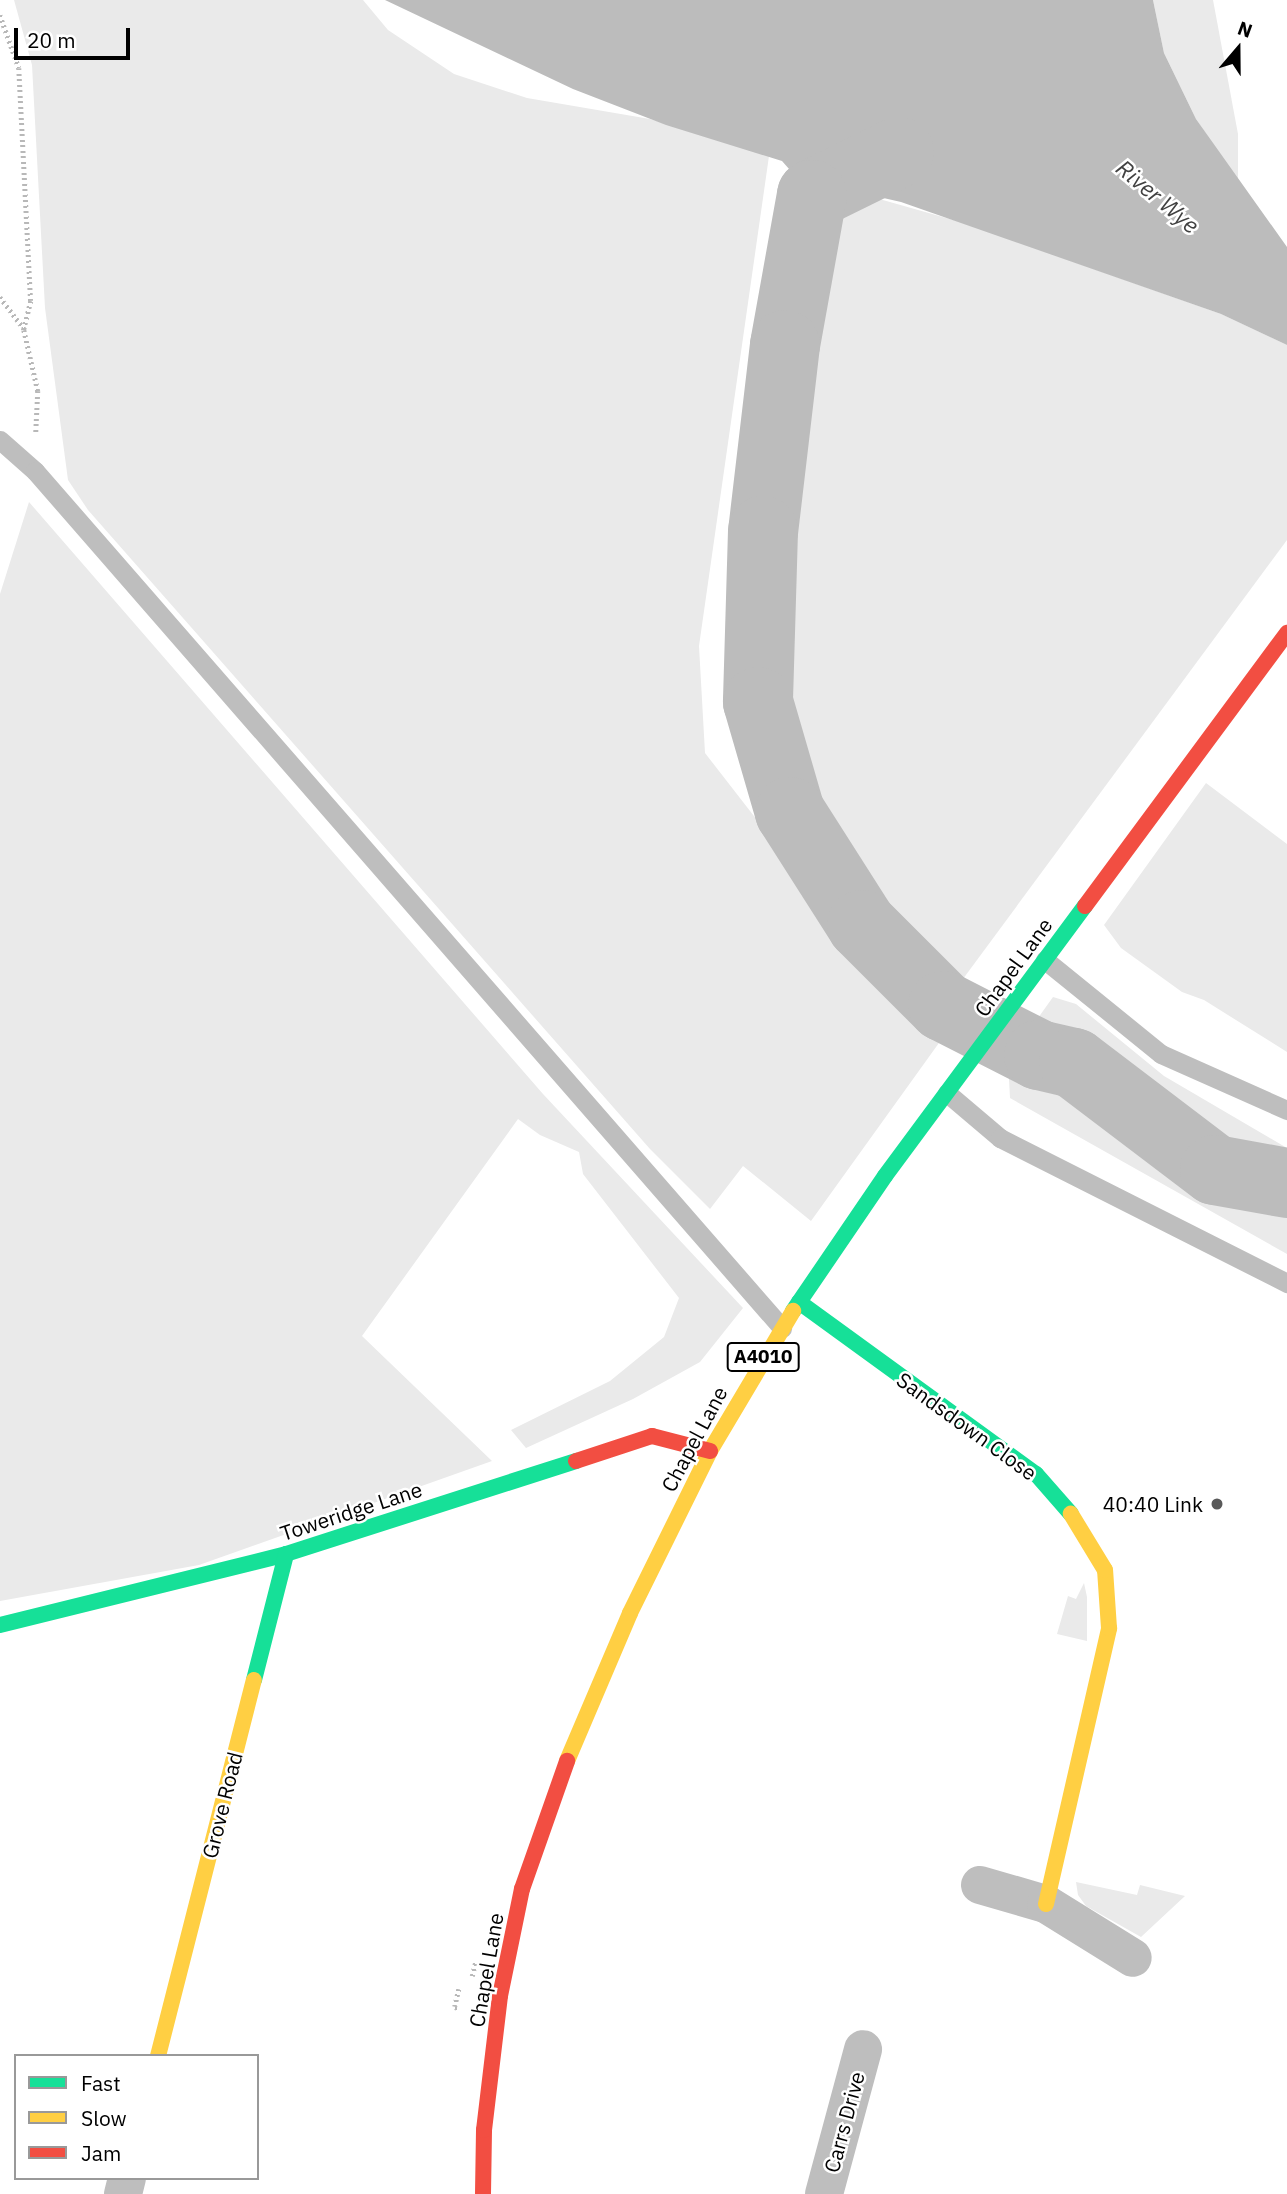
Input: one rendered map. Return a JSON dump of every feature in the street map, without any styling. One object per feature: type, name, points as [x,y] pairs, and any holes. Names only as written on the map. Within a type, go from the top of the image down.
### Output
[{"type":"main road","name":"Chapel Lane","points":[[483,2194],[484,2130],[500,1996],[522,1889],[555,1789],[614,1650],[710,1451],[799,1302],[947,1093],[1287,633]]},
{"type":"main road","name":"Sandsdown Close","points":[[799,1302],[1036,1474],[1079,1523],[1105,1570],[1109,1628],[1046,1904]]},
{"type":"main road","name":"Toweridge Lane","points":[[0,1625],[286,1554],[652,1436],[710,1451]]},
{"type":"main road","name":"Grove Road","points":[[159,2054],[286,1554]]},
{"type":"street","points":[[980,1885],[1046,1904],[1133,1958]]},
{"type":"street","name":"Carrs Drive","points":[[824,2194],[863,2049]]},
{"type":"lane","points":[[0,440],[35,471],[782,1328]]},
{"type":"lane","points":[[1045,960],[1161,1054],[1287,1110]]},
{"type":"lane","points":[[947,1093],[1000,1138],[1287,1283]]},
{"type":"path","points":[[0,15],[19,68],[31,301],[24,330]]},
{"type":"path","points":[[0,297],[24,330],[38,391],[35,471]]},
{"type":"path","points":[[472,1976],[475,1960]]},
{"type":"shaded area","points":[[14,0],[363,0],[388,30],[454,74],[527,98],[650,119],[769,156],[699,646],[705,753],[816,896],[954,1022],[811,1221],[743,1166],[710,1209],[650,1149],[88,510],[68,480],[45,308],[32,65]]},
{"type":"shaded area","points":[[1153,0],[1213,0],[1238,134],[1238,181],[1196,119],[1164,53]]},
{"type":"shaded area","points":[[844,189],[964,223],[1221,314],[1287,345],[1287,540],[943,1006],[862,925],[790,812],[758,702],[763,531],[785,345],[812,195]]},
{"type":"shaded area","points":[[29,502],[543,1094],[743,1308],[700,1362],[633,1399],[526,1448],[511,1430],[610,1381],[664,1337],[679,1298],[583,1174],[579,1152],[540,1135],[518,1119],[362,1336],[492,1461],[199,1565],[0,1601],[0,594]]},
{"type":"shaded area","points":[[1206,783],[1287,844],[1287,1052],[1204,1000],[1182,992],[1121,948],[1104,925]]},
{"type":"shaded area","points":[[1053,997],[1076,1004],[1164,1076],[1287,1148],[1287,1254],[1010,1098],[1008,1060]]},
{"type":"shaded area","points":[[1084,1583],[1087,1597],[1087,1641],[1057,1634],[1068,1596],[1076,1599]]},
{"type":"shaded area","points":[[1076,1882],[1137,1895],[1140,1885],[1185,1896],[1141,1937],[1086,1906],[1078,1895]]},
{"type":"water","name":"River Wye","points":[[385,0],[1153,0],[1164,53],[1196,119],[1287,247],[1287,345],[1221,314],[901,202],[844,189],[812,195],[782,161],[666,125],[573,89]]},
{"type":"waterway","points":[[899,152],[812,195],[785,345],[763,531],[758,702],[790,812],[862,925],[943,1006],[1039,1055],[1074,1063],[1215,1170],[1287,1183]]},
{"type":"traffic: fast","points":[[793,1311],[885,1176],[1085,906]]},
{"type":"traffic: fast","points":[[799,1302],[1036,1474],[1071,1514]]},
{"type":"traffic: fast","points":[[0,1625],[286,1554],[576,1461]]},
{"type":"traffic: fast","points":[[254,1680],[286,1554]]},
{"type":"traffic: slow","points":[[567,1761],[630,1613],[710,1451],[793,1311]]},
{"type":"traffic: slow","points":[[1046,1904],[1109,1628],[1105,1570],[1071,1514]]},
{"type":"traffic: slow","points":[[159,2054],[254,1680]]},
{"type":"traffic: jam","points":[[1085,906],[1287,633]]},
{"type":"traffic: jam","points":[[576,1461],[652,1436],[710,1451]]},
{"type":"traffic: jam","points":[[483,2194],[484,2130],[500,1996],[522,1889],[567,1761]]},
{"type":"place","name":"40:40 Link","points":[[1217,1504]]}]
